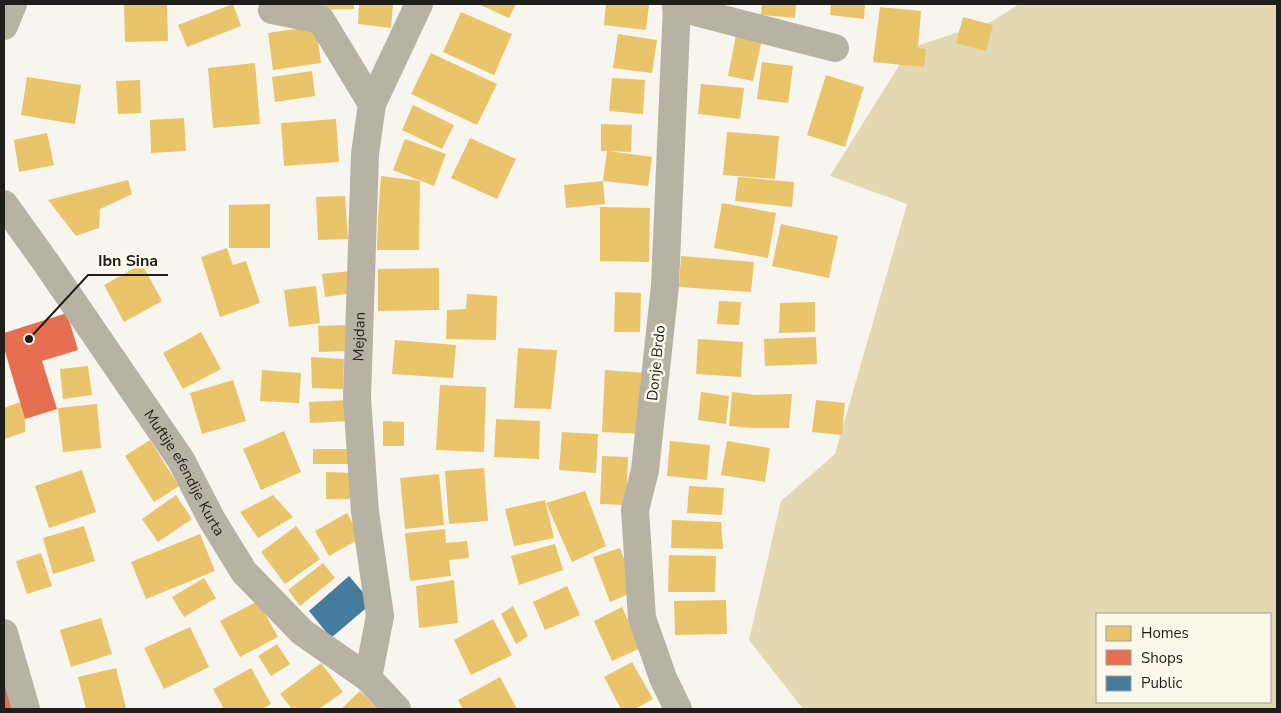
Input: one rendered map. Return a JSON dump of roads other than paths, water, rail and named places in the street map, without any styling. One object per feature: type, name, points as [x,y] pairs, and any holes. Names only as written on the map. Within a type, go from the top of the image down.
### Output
[{"type":"main road","points":[[4,26],[13,4]]},
{"type":"street","name":"Mejdan","points":[[368,678],[380,616],[365,512],[357,398],[365,154],[372,104],[419,4]]},
{"type":"street","name":"Donje Brdo","points":[[678,709],[663,678],[642,618],[635,510],[645,470],[664,286],[677,6],[834,48]]},
{"type":"street","points":[[272,10],[321,20],[372,104]]},
{"type":"street","name":"Muftije efendije Kurta","points":[[4,204],[181,460],[212,520],[244,572],[302,632],[368,678],[397,709]]},
{"type":"street","points":[[4,633],[26,709]]},
{"type":"place","name":"Ibn Sina","points":[[29,339]]}]
